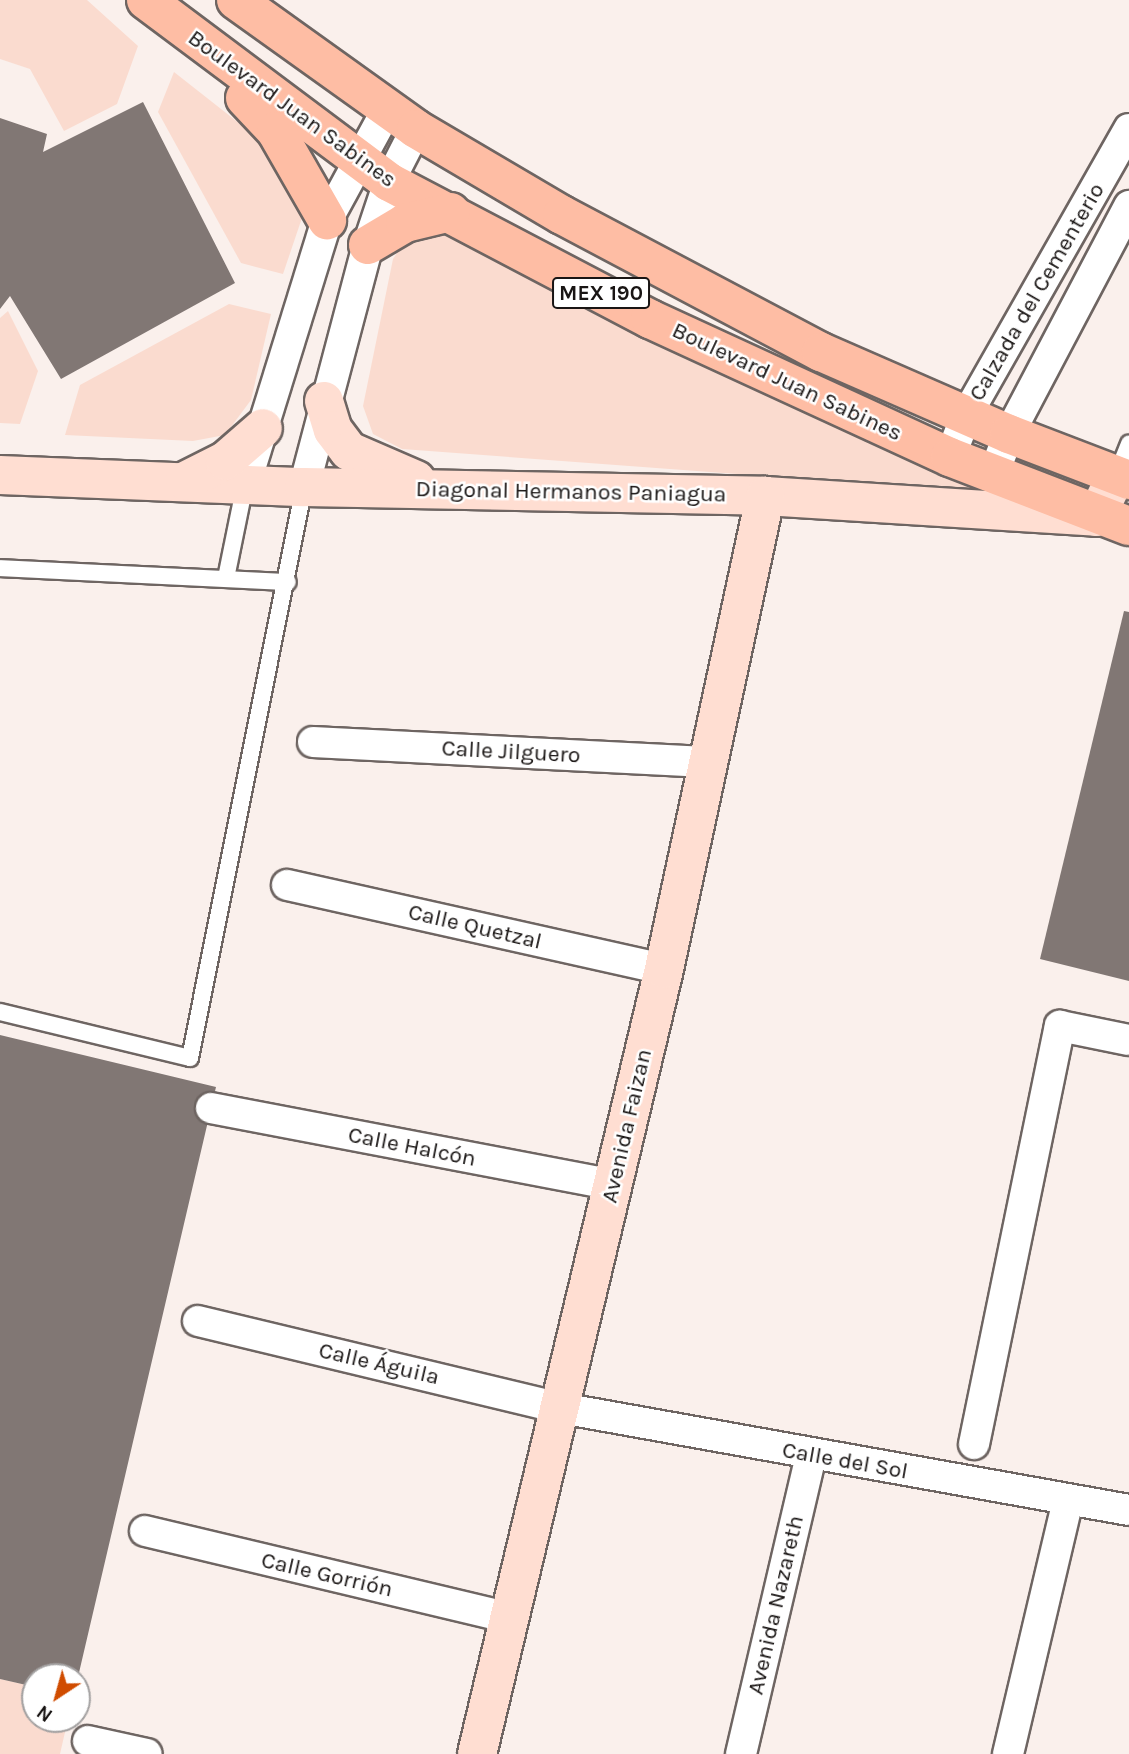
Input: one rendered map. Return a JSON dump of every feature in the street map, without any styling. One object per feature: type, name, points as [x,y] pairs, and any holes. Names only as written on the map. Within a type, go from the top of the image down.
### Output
[{"type":"main road","name":"Boulevard Juan Sabines","points":[[146,0],[179,28],[356,161],[389,182],[451,212],[650,319],[950,457],[1115,526]]},
{"type":"main road","name":"Boulevard Juan Sabines","points":[[236,0],[401,120],[562,215],[821,352],[1009,435],[1125,466]]},
{"type":"main road","points":[[179,28],[276,131],[327,220]]},
{"type":"main road","points":[[368,245],[405,223],[451,212]]},
{"type":"main road","points":[[324,401],[333,430],[349,451],[369,463],[441,490]]},
{"type":"main road","points":[[185,481],[226,461],[263,428]]},
{"type":"main road","points":[[1115,526],[1125,466]]},
{"type":"main road","name":"Diagonal Hermanos Paniagua","points":[[0,475],[304,487],[765,496],[1115,526]]},
{"type":"main road","name":"Avenida Faizan","points":[[477,1754],[664,970],[765,496]]},
{"type":"street","points":[[245,485],[327,220],[356,161],[401,120]]},
{"type":"street","points":[[304,487],[324,401],[368,245],[389,182],[401,120]]},
{"type":"street","name":"Calzada del Cementerio","points":[[950,457],[966,416],[1129,129]]},
{"type":"street","name":"Calzada del Cementerio","points":[[993,475],[1009,435],[1118,247],[1129,206]]},
{"type":"street","points":[[1066,243],[1118,247]]},
{"type":"street","name":"Calle Jilguero","points":[[313,742],[710,762]]},
{"type":"street","name":"Calle Quetzal","points":[[287,885],[664,970]]},
{"type":"street","points":[[974,1444],[1060,1026],[1129,1040]]},
{"type":"street","name":"Calle Halcón","points":[[211,1108],[614,1185]]},
{"type":"street","name":"Calle Águila","points":[[198,1321],[561,1408]]},
{"type":"street","name":"Calle del Sol","points":[[561,1408],[1129,1510]]},
{"type":"street","name":"Avenida Nazareth","points":[[741,1754],[811,1455]]},
{"type":"street","points":[[1008,1754],[1068,1500]]},
{"type":"street","name":"Calle Gorrión","points":[[145,1531],[509,1618]]},
{"type":"street","points":[[88,1741],[147,1754]]},
{"type":"lane","points":[[226,578],[245,485]]},
{"type":"lane","points":[[0,1012],[190,1058],[288,582],[304,487]]},
{"type":"lane","points":[[0,568],[288,582]]},
{"type":"shaded area","points":[[0,0],[87,0],[138,46],[117,104],[64,131],[30,69],[0,59]]},
{"type":"shaded area","points":[[174,72],[263,142],[305,209],[283,274],[241,263],[158,112]]},
{"type":"shaded area","points":[[445,222],[990,493],[402,449],[373,434],[363,406],[393,259],[410,233]]},
{"type":"shaded area","points":[[229,304],[271,314],[251,400],[225,435],[193,441],[65,435],[80,385]]},
{"type":"shaded area","points":[[8,311],[38,371],[20,424],[0,423],[0,318]]},
{"type":"shaded area","points":[[0,1679],[21,1684],[21,1733],[65,1733],[60,1754],[0,1754]]},
{"type":"building","points":[[143,102],[235,283],[61,379],[10,296],[0,309],[0,118],[47,134],[43,152]]},
{"type":"building","points":[[1124,611],[1129,612],[1129,981],[1040,959]]},
{"type":"building","points":[[0,1035],[216,1087],[81,1663],[21,1663],[21,1684],[0,1679]]}]
